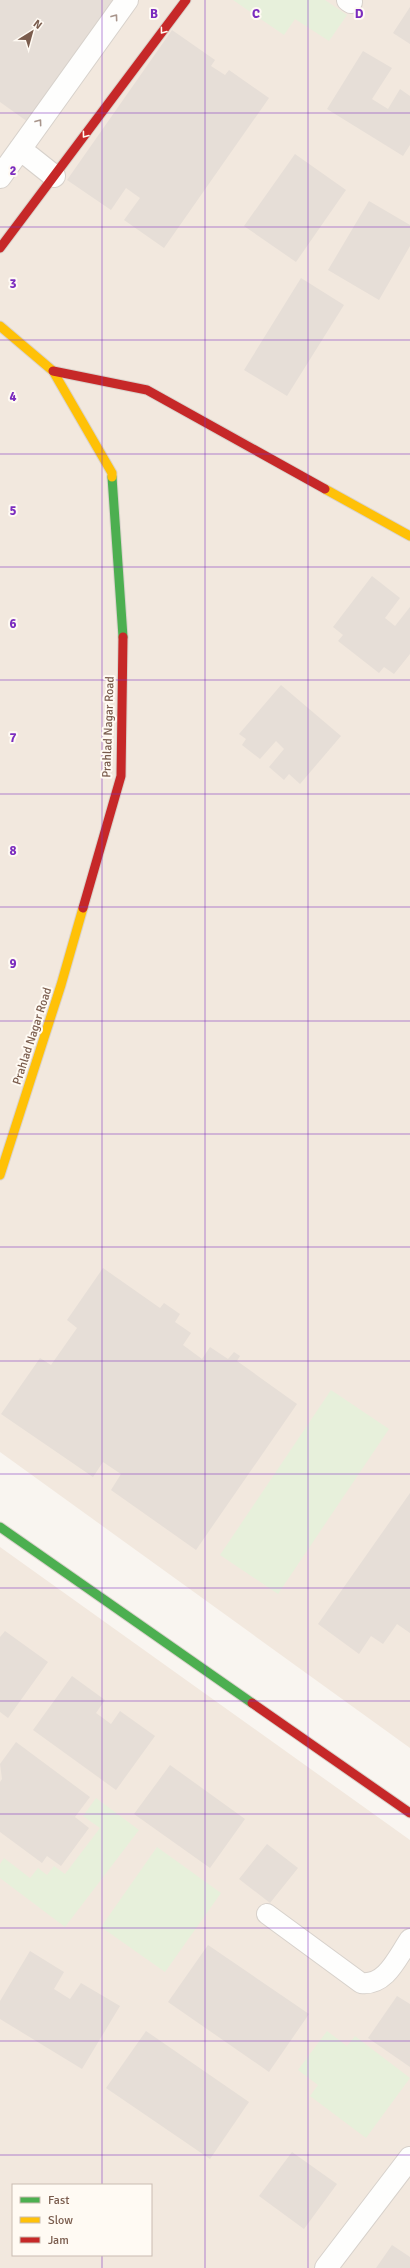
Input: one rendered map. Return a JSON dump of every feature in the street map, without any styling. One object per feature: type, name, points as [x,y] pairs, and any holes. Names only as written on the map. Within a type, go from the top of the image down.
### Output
[{"type":"street","points":[[0,177],[127,0]]},
{"type":"street","points":[[0,248],[186,0]]},
{"type":"street","points":[[20,149],[54,176]]},
{"type":"street","name":"Prahlad Nagar Road","points":[[0,326],[53,371],[112,473],[123,644],[121,776],[61,984],[0,1175]]},
{"type":"street","points":[[53,371],[147,390],[410,536]]},
{"type":"street","points":[[0,1527],[410,1813]]},
{"type":"street","points":[[326,2268],[410,2158]]},
{"type":"lane","points":[[267,1914],[361,1983],[371,1984],[381,1980],[410,1939]]},
{"type":"shaded area","points":[[0,0],[410,0],[410,1748],[0,1452]]},
{"type":"shaded area","points":[[0,1547],[410,1840],[410,2268],[0,2268]]},
{"type":"green space","points":[[233,0],[325,0],[347,15],[329,41],[295,19],[284,35]]},
{"type":"green space","points":[[331,1390],[389,1429],[278,1594],[220,1555]]},
{"type":"green space","points":[[96,1798],[139,1830],[65,1927],[0,1878],[0,1864],[4,1858],[30,1878],[38,1868],[47,1875],[54,1866],[65,1874],[100,1828],[83,1816]]},
{"type":"green space","points":[[157,1847],[221,1893],[165,1972],[101,1927]]},
{"type":"green space","points":[[327,2031],[347,2046],[355,2036],[410,2078],[366,2138],[310,2096],[318,2085],[298,2070]]},
{"type":"building","points":[[0,0],[113,0],[28,122],[0,102]]},
{"type":"building","points":[[410,7],[410,44],[393,33]]},
{"type":"building","points":[[172,30],[215,60],[211,66],[225,75],[229,70],[269,98],[164,248],[124,220],[140,198],[126,188],[111,210],[67,180]]},
{"type":"building","points":[[363,51],[392,68],[372,99],[388,109],[400,89],[410,96],[410,145],[403,156],[327,109]]},
{"type":"building","points":[[295,154],[346,190],[296,262],[244,226]]},
{"type":"building","points":[[369,201],[410,225],[410,246],[379,300],[328,270]]},
{"type":"building","points":[[301,278],[344,305],[287,396],[244,370]]},
{"type":"building","points":[[372,576],[400,598],[385,618],[395,626],[410,607],[410,654],[394,674],[384,667],[379,673],[338,641],[343,635],[333,627]]},
{"type":"building","points":[[281,685],[341,736],[300,784],[289,774],[284,780],[269,767],[284,749],[276,741],[260,759],[242,745],[246,739],[239,734]]},
{"type":"building","points":[[103,1268],[160,1308],[164,1303],[180,1314],[175,1322],[191,1333],[183,1345],[202,1359],[210,1347],[228,1359],[234,1352],[240,1356],[237,1361],[297,1404],[196,1550],[111,1490],[121,1474],[103,1462],[93,1477],[1,1414],[40,1358],[51,1365],[77,1328],[67,1320]]},
{"type":"building","points":[[410,1493],[410,1633],[397,1624],[383,1644],[371,1636],[359,1654],[318,1624]]},
{"type":"building","points":[[5,1631],[48,1662],[8,1718],[0,1712],[0,1637]]},
{"type":"building","points":[[72,1676],[105,1700],[96,1713],[111,1724],[120,1711],[155,1736],[116,1790],[33,1730]]},
{"type":"building","points":[[16,1742],[90,1797],[75,1817],[89,1828],[61,1866],[47,1856],[42,1863],[0,1832],[0,1782],[2,1779],[0,1764]]},
{"type":"building","points":[[170,1765],[245,1819],[210,1868],[134,1814]]},
{"type":"building","points":[[267,1844],[298,1868],[270,1903],[239,1879]]},
{"type":"building","points":[[208,1945],[309,2014],[269,2072],[168,2002]]},
{"type":"building","points":[[30,1951],[64,1972],[54,1989],[70,1999],[81,1983],[120,2006],[82,2069],[0,2019],[0,2001]]},
{"type":"building","points":[[397,1996],[410,2004],[410,2067],[368,2038]]},
{"type":"building","points":[[146,2031],[249,2102],[210,2159],[106,2088]]},
{"type":"building","points":[[292,2152],[337,2184],[304,2229],[259,2196]]},
{"type":"building","points":[[392,2245],[410,2257],[410,2268],[376,2268]]},
{"type":"traffic: fast","points":[[112,477],[123,637]]},
{"type":"traffic: fast","points":[[0,1527],[252,1703]]},
{"type":"traffic: slow","points":[[0,326],[53,371],[112,473],[112,477]]},
{"type":"traffic: slow","points":[[325,489],[410,536]]},
{"type":"traffic: slow","points":[[0,1175],[61,985],[83,908]]},
{"type":"traffic: jam","points":[[0,248],[186,0]]},
{"type":"traffic: jam","points":[[53,371],[147,390],[325,489]]},
{"type":"traffic: jam","points":[[83,908],[121,776],[123,637]]},
{"type":"traffic: jam","points":[[252,1703],[410,1813]]}]
